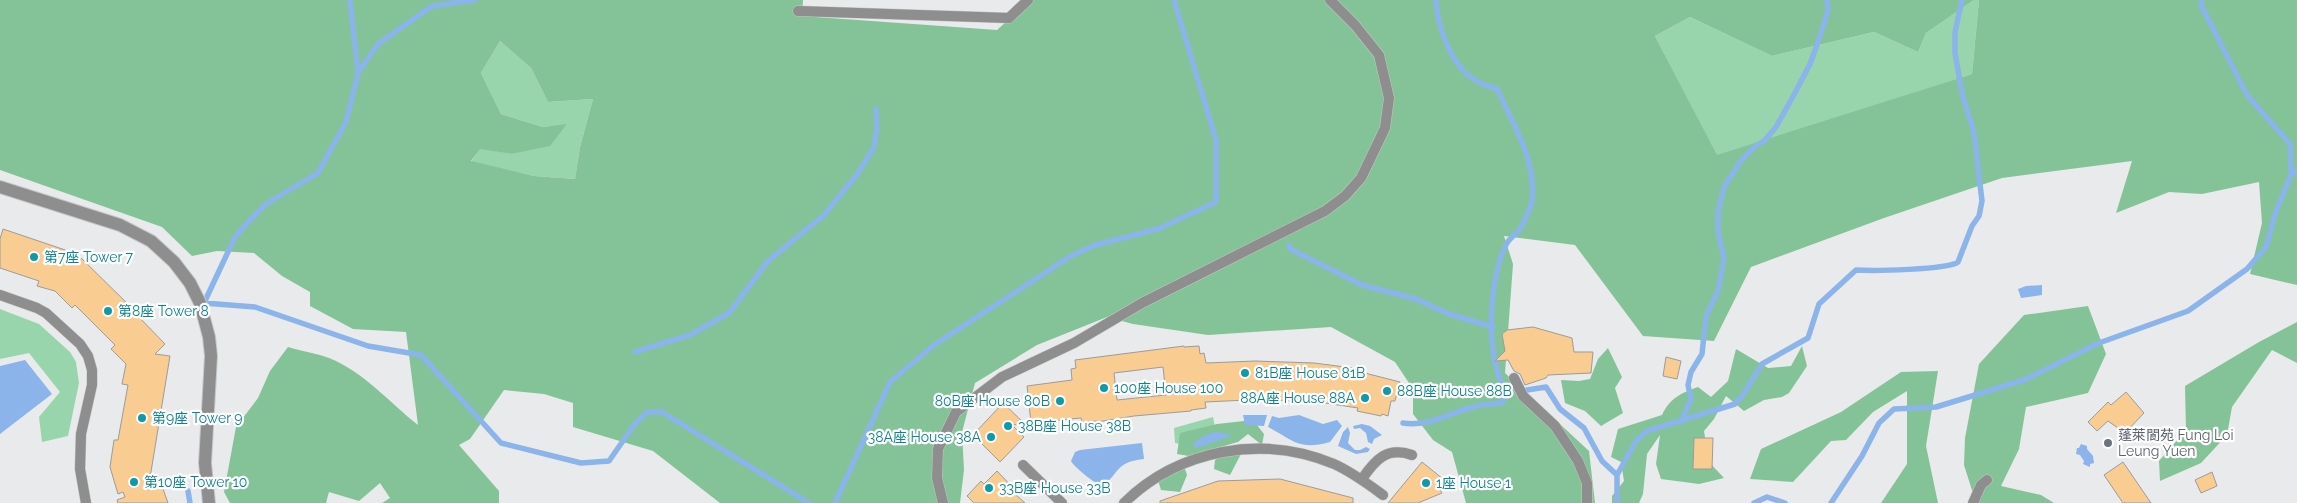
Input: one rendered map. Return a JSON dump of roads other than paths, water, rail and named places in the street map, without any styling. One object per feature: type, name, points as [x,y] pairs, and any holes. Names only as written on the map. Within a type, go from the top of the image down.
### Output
[{"type":"street","points":[[0,187],[120,225],[151,241],[174,262],[190,283],[202,310],[211,356],[205,463],[209,503]]},
{"type":"lane","points":[[798,11],[1008,18],[1028,0]]},
{"type":"lane","points":[[944,503],[937,478],[938,450],[956,412],[1002,377],[1074,343],[1142,303],[1325,211],[1345,196],[1361,178],[1385,128],[1389,98],[1379,55],[1355,25],[1330,0]]},
{"type":"lane","points":[[0,295],[46,313],[80,344],[88,356],[92,370],[92,385],[81,434],[80,469],[86,503]]},
{"type":"lane","points":[[1514,378],[1523,396],[1555,426],[1578,461],[1587,483],[1586,503]]},
{"type":"lane","points":[[1124,503],[1159,475],[1187,462],[1216,452],[1246,448],[1276,449],[1306,454],[1335,464],[1362,479],[1383,495]]},
{"type":"lane","points":[[1362,479],[1374,462],[1386,454],[1395,451],[1412,454]]},
{"type":"lane","points":[[1023,465],[1062,503]]},
{"type":"lane","points":[[1973,503],[1981,485],[1987,480]]},
{"type":"water","points":[[2042,285],[2042,295],[2021,298],[2018,289],[2026,286]]},
{"type":"water","points":[[25,360],[52,394],[0,434],[0,366]]},
{"type":"water","points":[[1243,415],[1267,415],[1264,426],[1245,425]]},
{"type":"water","points":[[1299,415],[1323,424],[1337,420],[1342,426],[1330,442],[1310,445],[1296,443],[1268,427],[1272,416],[1279,418]]},
{"type":"water","points":[[1362,424],[1370,426],[1382,435],[1374,439],[1372,444],[1368,442],[1366,433],[1360,428],[1354,429],[1353,426]]},
{"type":"water","points":[[1348,427],[1350,433],[1348,443],[1355,450],[1366,447],[1370,449],[1368,452],[1356,454],[1338,446],[1343,432]]},
{"type":"water","points":[[1216,432],[1230,434],[1230,436],[1197,448],[1193,445],[1203,436]]},
{"type":"water","points":[[1142,443],[1144,459],[1121,466],[1107,482],[1101,485],[1084,474],[1071,461],[1075,452],[1080,450]]},
{"type":"water","points":[[2081,444],[2087,446],[2087,449],[2093,456],[2094,463],[2090,464],[2090,467],[2083,464],[2084,461],[2080,455],[2076,454],[2077,448]]},
{"type":"waterway","points":[[350,0],[358,72]]},
{"type":"waterway","points":[[475,0],[432,6],[378,44],[358,73],[346,122],[318,173],[266,204],[249,221],[235,237],[204,303],[255,307],[368,346],[421,355],[501,443],[581,463],[609,461],[634,425],[647,412],[662,412],[809,503]]},
{"type":"waterway","points":[[835,503],[890,382],[934,345],[1071,256],[1095,245],[1158,229],[1216,202],[1216,140],[1174,0]]},
{"type":"waterway","points":[[1436,0],[1442,33],[1452,55],[1466,74],[1480,83],[1497,89],[1522,143],[1531,172],[1533,186],[1532,201],[1520,229],[1507,243],[1501,258],[1496,277],[1491,320],[1495,362],[1500,380],[1508,394],[1511,394]]},
{"type":"waterway","points":[[1681,422],[1691,399],[1688,385],[1691,372],[1702,354],[1706,316],[1718,291],[1724,258],[1718,232],[1718,211],[1724,187],[1740,162],[1753,148],[1765,140],[1776,127],[1796,91],[1810,64],[1818,42],[1828,11],[1827,0]]},
{"type":"waterway","points":[[1617,475],[1636,441],[1647,431],[1735,404],[1743,395],[1762,364],[1808,338],[1819,304],[1856,270],[1940,267],[1958,262],[1972,226],[1979,216],[1982,201],[1974,133],[1962,93],[1955,53],[1955,32],[1962,0]]},
{"type":"waterway","points":[[2201,0],[2202,7],[2247,95],[2290,144],[2291,175]]},
{"type":"waterway","points":[[635,352],[690,335],[729,313],[768,261],[824,215],[858,173],[874,147],[877,128],[876,109]]},
{"type":"waterway","points":[[1831,503],[1862,456],[1879,423],[1894,409],[1936,407],[2024,380],[2099,343],[2188,311],[2247,269],[2266,247],[2276,211],[2291,175],[2297,171]]},
{"type":"waterway","points":[[1289,245],[1290,249],[1362,285],[1416,299],[1449,314],[1493,327]]},
{"type":"waterway","points":[[1527,390],[1546,387],[1560,409],[1584,428],[1602,461],[1617,475],[1617,503]]},
{"type":"waterway","points":[[1403,423],[1422,423],[1476,406],[1501,403],[1508,394]]},
{"type":"waterway","points":[[188,491],[190,503]]},
{"type":"waterway","points":[[1754,503],[1767,497],[1785,503]]},
{"type":"place","name":"第7座 Tower 7","points":[[34,257]]},
{"type":"place","name":"第8座 Tower 8","points":[[108,311]]},
{"type":"place","name":"81B座 House 81B","points":[[1245,373]]},
{"type":"place","name":"100座 House 100","points":[[1104,388]]},
{"type":"place","name":"88B座 House 88B","points":[[1387,391]]},
{"type":"place","name":"88A座 House 88A","points":[[1365,398]]},
{"type":"place","name":"80B座 House 80B","points":[[1060,401]]},
{"type":"place","name":"第9座 Tower 9","points":[[142,418]]},
{"type":"place","name":"38B座 House 38B","points":[[1008,426]]},
{"type":"place","name":"38A座 House 38A","points":[[991,437]]},
{"type":"place","name":"蓬萊閬苑 Fung Loi Leung Yuen","points":[[2108,443]]},
{"type":"place","name":"第10座 Tower 10","points":[[134,482]]},
{"type":"place","name":"1座 House 1","points":[[1426,483]]},
{"type":"place","name":"33B座 House 33B","points":[[989,488]]}]
